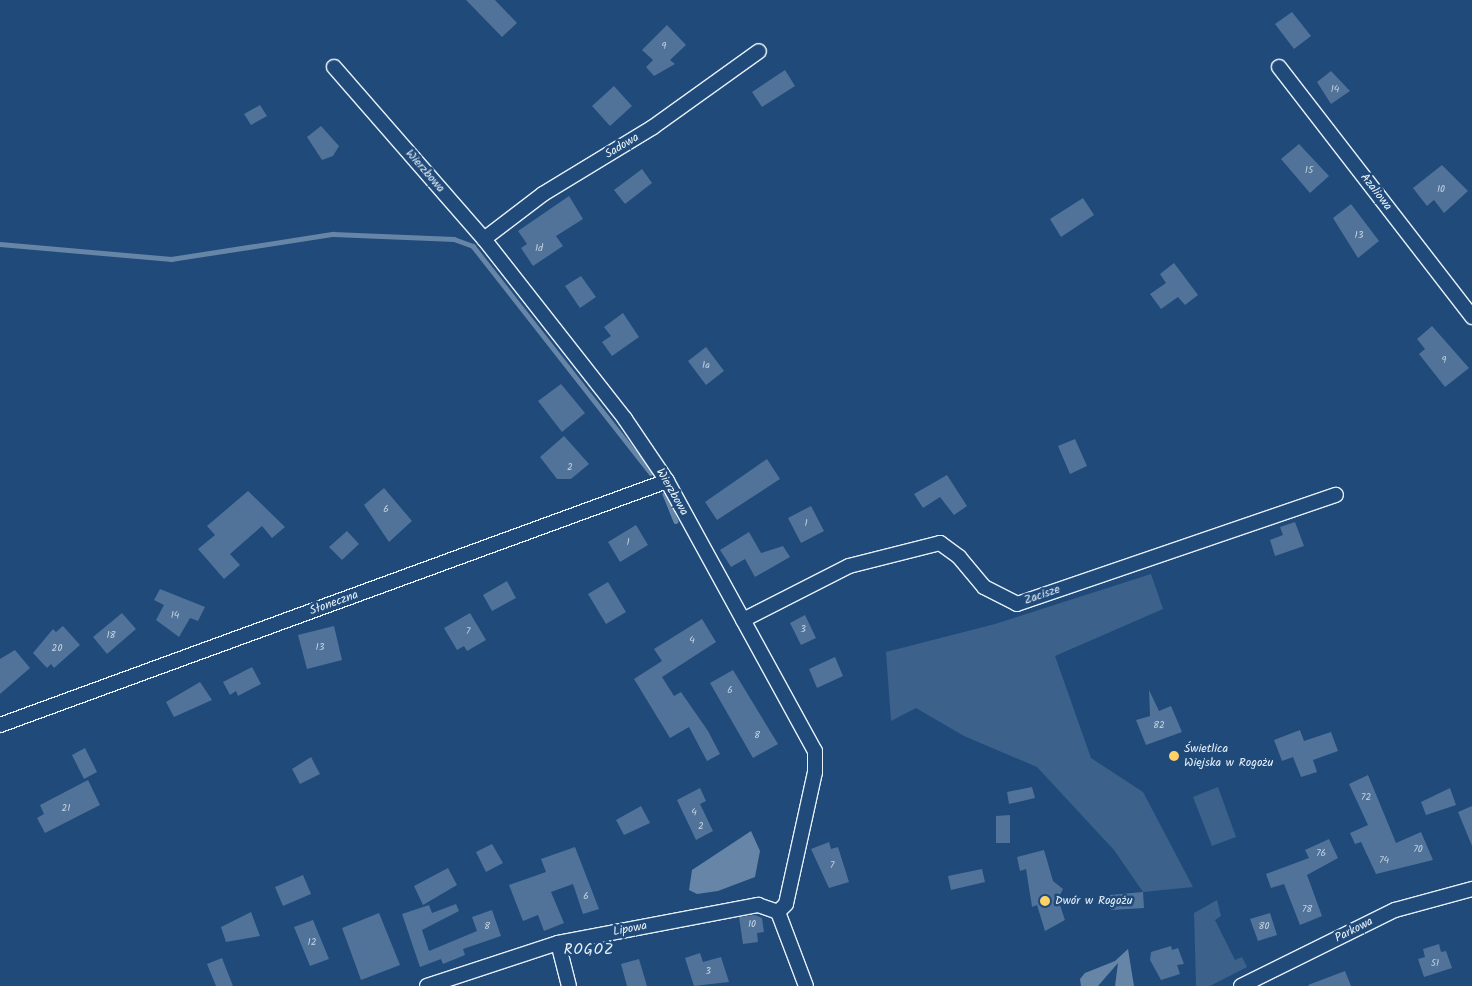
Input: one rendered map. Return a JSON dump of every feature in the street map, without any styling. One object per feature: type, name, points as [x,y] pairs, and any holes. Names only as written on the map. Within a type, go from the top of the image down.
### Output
[{"type":"street","name":"Sadowa","points":[[484,239],[543,194],[653,127],[759,51]]},
{"type":"street","name":"Wierzbowa","points":[[334,67],[484,239],[625,419],[667,481],[815,751],[814,772],[786,904],[778,912]]},
{"type":"street","name":"Azaliowa","points":[[1279,67],[1472,317]]},
{"type":"street","name":"Słoneczna","points":[[0,725],[667,481]]},
{"type":"street","name":"Zacisze","points":[[743,620],[849,566],[940,544],[959,557],[984,587],[1018,604],[1336,495]]},
{"type":"street","name":"Parkowa","points":[[1241,986],[1395,910],[1472,889]]},
{"type":"street","name":"Lipowa","points":[[427,986],[558,943],[758,905],[778,912]]},
{"type":"street","points":[[778,912],[806,986]]},
{"type":"street","points":[[558,943],[569,986]]},
{"type":"shaded area","points":[[1151,574],[1163,609],[1055,656],[1091,758],[1143,792],[1193,887],[1143,892],[1114,850],[1037,767],[964,736],[916,708],[891,721],[886,652],[995,624]]},
{"type":"shaded area","points":[[1218,787],[1236,837],[1212,846],[1193,797]]},
{"type":"shaded area","points":[[751,831],[760,851],[755,877],[718,891],[697,894],[689,890],[692,870]]},
{"type":"shaded area","points":[[1217,900],[1221,916],[1215,920],[1235,960],[1242,957],[1247,967],[1210,986],[1196,986],[1194,913]]},
{"type":"shaded area","points":[[1128,949],[1134,986],[1115,986],[1118,963],[1098,986],[1081,986],[1080,979],[1085,973],[1115,961]]},
{"type":"building","points":[[466,0],[495,0],[517,23],[502,37]]},
{"type":"building","points":[[1292,12],[1311,36],[1294,49],[1275,24]]},
{"type":"building","points":[[667,25],[686,45],[670,60],[675,64],[654,76],[646,67],[653,60],[642,50]]},
{"type":"building","points":[[785,70],[795,86],[762,107],[752,92]]},
{"type":"building","points":[[1331,71],[1350,91],[1331,104],[1317,82]]},
{"type":"building","points":[[614,86],[632,106],[610,126],[592,106]]},
{"type":"building","points":[[260,105],[267,116],[251,125],[244,114]]},
{"type":"building","points":[[321,126],[339,146],[333,156],[322,160],[307,137]]},
{"type":"building","points":[[1299,144],[1329,176],[1310,193],[1281,159]]},
{"type":"building","points":[[1442,165],[1468,191],[1444,213],[1434,200],[1427,206],[1413,188]]},
{"type":"building","points":[[642,169],[652,183],[625,204],[614,190]]},
{"type":"building","points":[[569,196],[583,219],[556,236],[563,246],[533,266],[521,248],[527,244],[518,231]]},
{"type":"building","points":[[1083,198],[1094,215],[1061,237],[1050,219]]},
{"type":"building","points":[[1351,204],[1379,241],[1358,258],[1333,218]]},
{"type":"building","points":[[1174,263],[1198,295],[1185,305],[1178,297],[1161,309],[1150,294],[1166,283],[1160,274]]},
{"type":"building","points":[[581,276],[596,297],[580,308],[565,286]]},
{"type":"building","points":[[623,313],[639,337],[612,356],[602,342],[611,336],[604,327]]},
{"type":"building","points":[[1432,326],[1469,368],[1445,387],[1419,354],[1425,349],[1417,339]]},
{"type":"building","points":[[706,347],[724,371],[706,385],[688,361]]},
{"type":"building","points":[[561,384],[585,413],[562,432],[538,401]]},
{"type":"building","points":[[564,436],[589,464],[571,479],[557,479],[540,457]]},
{"type":"building","points":[[1075,439],[1087,466],[1070,474],[1058,446]]},
{"type":"building","points":[[767,459],[780,479],[717,520],[705,502]]},
{"type":"building","points":[[947,475],[967,506],[954,515],[940,497],[923,508],[914,494]]},
{"type":"building","points":[[384,488],[412,521],[389,542],[364,505]]},
{"type":"building","points":[[248,491],[285,527],[272,538],[262,526],[230,554],[240,565],[224,579],[198,549],[215,535],[207,526]]},
{"type":"building","points":[[811,506],[824,531],[801,543],[788,518]]},
{"type":"building","points":[[1295,522],[1304,546],[1275,556],[1270,540],[1283,535],[1280,527]]},
{"type":"building","points":[[636,525],[648,545],[620,562],[608,542]]},
{"type":"building","points":[[347,531],[359,544],[342,560],[329,547]]},
{"type":"building","points":[[749,532],[761,553],[783,546],[790,557],[755,577],[745,559],[731,567],[720,550]]},
{"type":"building","points":[[507,581],[516,598],[492,611],[483,595]]},
{"type":"building","points":[[608,582],[626,612],[606,624],[588,594]]},
{"type":"building","points":[[160,589],[205,607],[198,621],[190,618],[179,637],[156,620],[164,605],[154,600]]},
{"type":"building","points":[[122,613],[136,629],[107,654],[93,637]]},
{"type":"building","points":[[470,613],[486,640],[467,651],[464,646],[457,650],[444,628]]},
{"type":"building","points":[[805,615],[816,638],[801,645],[790,623]]},
{"type":"building","points":[[702,619],[716,642],[662,677],[674,696],[681,692],[708,731],[720,754],[707,761],[689,727],[670,738],[634,679],[662,661],[654,649]]},
{"type":"building","points":[[63,626],[80,645],[54,668],[51,664],[47,668],[33,653],[53,629],[56,632]]},
{"type":"building","points":[[334,626],[342,660],[307,669],[298,635]]},
{"type":"building","points":[[15,650],[30,668],[0,694],[0,659]]},
{"type":"building","points":[[835,657],[843,676],[817,688],[809,669]]},
{"type":"building","points":[[252,667],[261,684],[238,696],[236,691],[230,695],[223,682]]},
{"type":"building","points":[[733,670],[778,744],[753,758],[710,683]]},
{"type":"building","points":[[200,682],[212,700],[174,717],[166,702]]},
{"type":"building","points":[[1149,690],[1159,711],[1171,706],[1182,732],[1146,745],[1136,720],[1150,716]]},
{"type":"building","points":[[1300,730],[1304,741],[1331,732],[1338,751],[1313,760],[1317,772],[1301,777],[1293,757],[1282,761],[1274,740]]},
{"type":"building","points":[[85,748],[97,772],[84,779],[72,755]]},
{"type":"building","points":[[311,757],[320,774],[300,784],[292,769]]},
{"type":"building","points":[[1368,775],[1396,843],[1421,832],[1433,860],[1376,874],[1361,842],[1355,844],[1350,833],[1368,825],[1349,784]]},
{"type":"building","points":[[88,780],[100,805],[45,833],[37,818],[44,814],[40,805]]},
{"type":"building","points":[[1032,787],[1035,798],[1009,804],[1007,792]]},
{"type":"building","points":[[700,788],[706,801],[700,804],[713,831],[696,840],[677,800]]},
{"type":"building","points":[[1450,788],[1456,805],[1426,815],[1421,802]]},
{"type":"building","points":[[641,806],[650,823],[624,835],[616,820]]},
{"type":"building","points":[[1472,806],[1472,846],[1458,812]]},
{"type":"building","points":[[1010,815],[1010,843],[996,843],[996,816]]},
{"type":"building","points":[[1329,839],[1338,858],[1307,875],[1322,916],[1300,925],[1284,884],[1271,888],[1266,874],[1309,858],[1305,850]]},
{"type":"building","points":[[829,842],[831,849],[838,847],[849,882],[829,888],[811,849]]},
{"type":"building","points":[[492,844],[503,863],[486,872],[476,852]]},
{"type":"building","points":[[575,847],[599,909],[583,914],[573,884],[551,892],[564,923],[544,931],[538,915],[523,921],[509,885],[546,872],[541,859]]},
{"type":"building","name":"Dwór w Rogożu","points":[[1044,850],[1053,881],[1063,889],[1058,899],[1065,920],[1045,931],[1037,905],[1032,907],[1026,869],[1020,871],[1017,857]]},
{"type":"building","points":[[448,868],[457,885],[423,905],[414,886]]},
{"type":"building","points":[[982,869],[985,882],[951,890],[948,876]]},
{"type":"building","points":[[303,875],[311,894],[283,906],[275,887]]},
{"type":"building","points":[[1143,892],[1144,908],[1111,910],[1110,895]]},
{"type":"building","points":[[456,904],[459,911],[422,930],[429,951],[477,931],[472,917],[492,910],[501,936],[463,949],[465,955],[443,964],[441,959],[420,967],[402,914],[429,905],[432,913]]},
{"type":"building","points":[[251,912],[260,936],[226,942],[221,927]]},
{"type":"building","points":[[379,913],[400,965],[361,980],[342,928]]},
{"type":"building","points":[[1270,913],[1277,935],[1258,941],[1250,919]]},
{"type":"building","points":[[755,915],[762,918],[764,932],[757,933],[758,942],[743,944],[739,917]]},
{"type":"building","points":[[313,920],[329,959],[310,966],[294,927]]},
{"type":"building","points":[[1439,944],[1441,952],[1446,951],[1452,968],[1424,977],[1418,959],[1425,957],[1423,949]]},
{"type":"building","points":[[1171,946],[1172,950],[1178,948],[1184,964],[1177,965],[1180,974],[1161,980],[1150,960],[1151,952]]},
{"type":"building","points":[[700,953],[703,962],[721,957],[729,982],[694,986],[685,958]]},
{"type":"building","points":[[222,958],[233,986],[216,986],[207,964]]},
{"type":"building","points":[[639,959],[647,986],[627,986],[621,964]]},
{"type":"building","points":[[1345,971],[1351,986],[1308,985]]},
{"type":"waterway","points":[[0,244],[171,259],[333,234],[454,239],[473,246],[651,473]]},
{"type":"waterway","points":[[665,494],[676,521]]},
{"type":"place","name":"Świetlica Wiejska w Rogożu","points":[[1174,756]]},
{"type":"place","name":"Dwór w Rogożu","points":[[1045,901]]},
{"type":"district","name":"ROGOŻ","points":[[589,951]]}]
